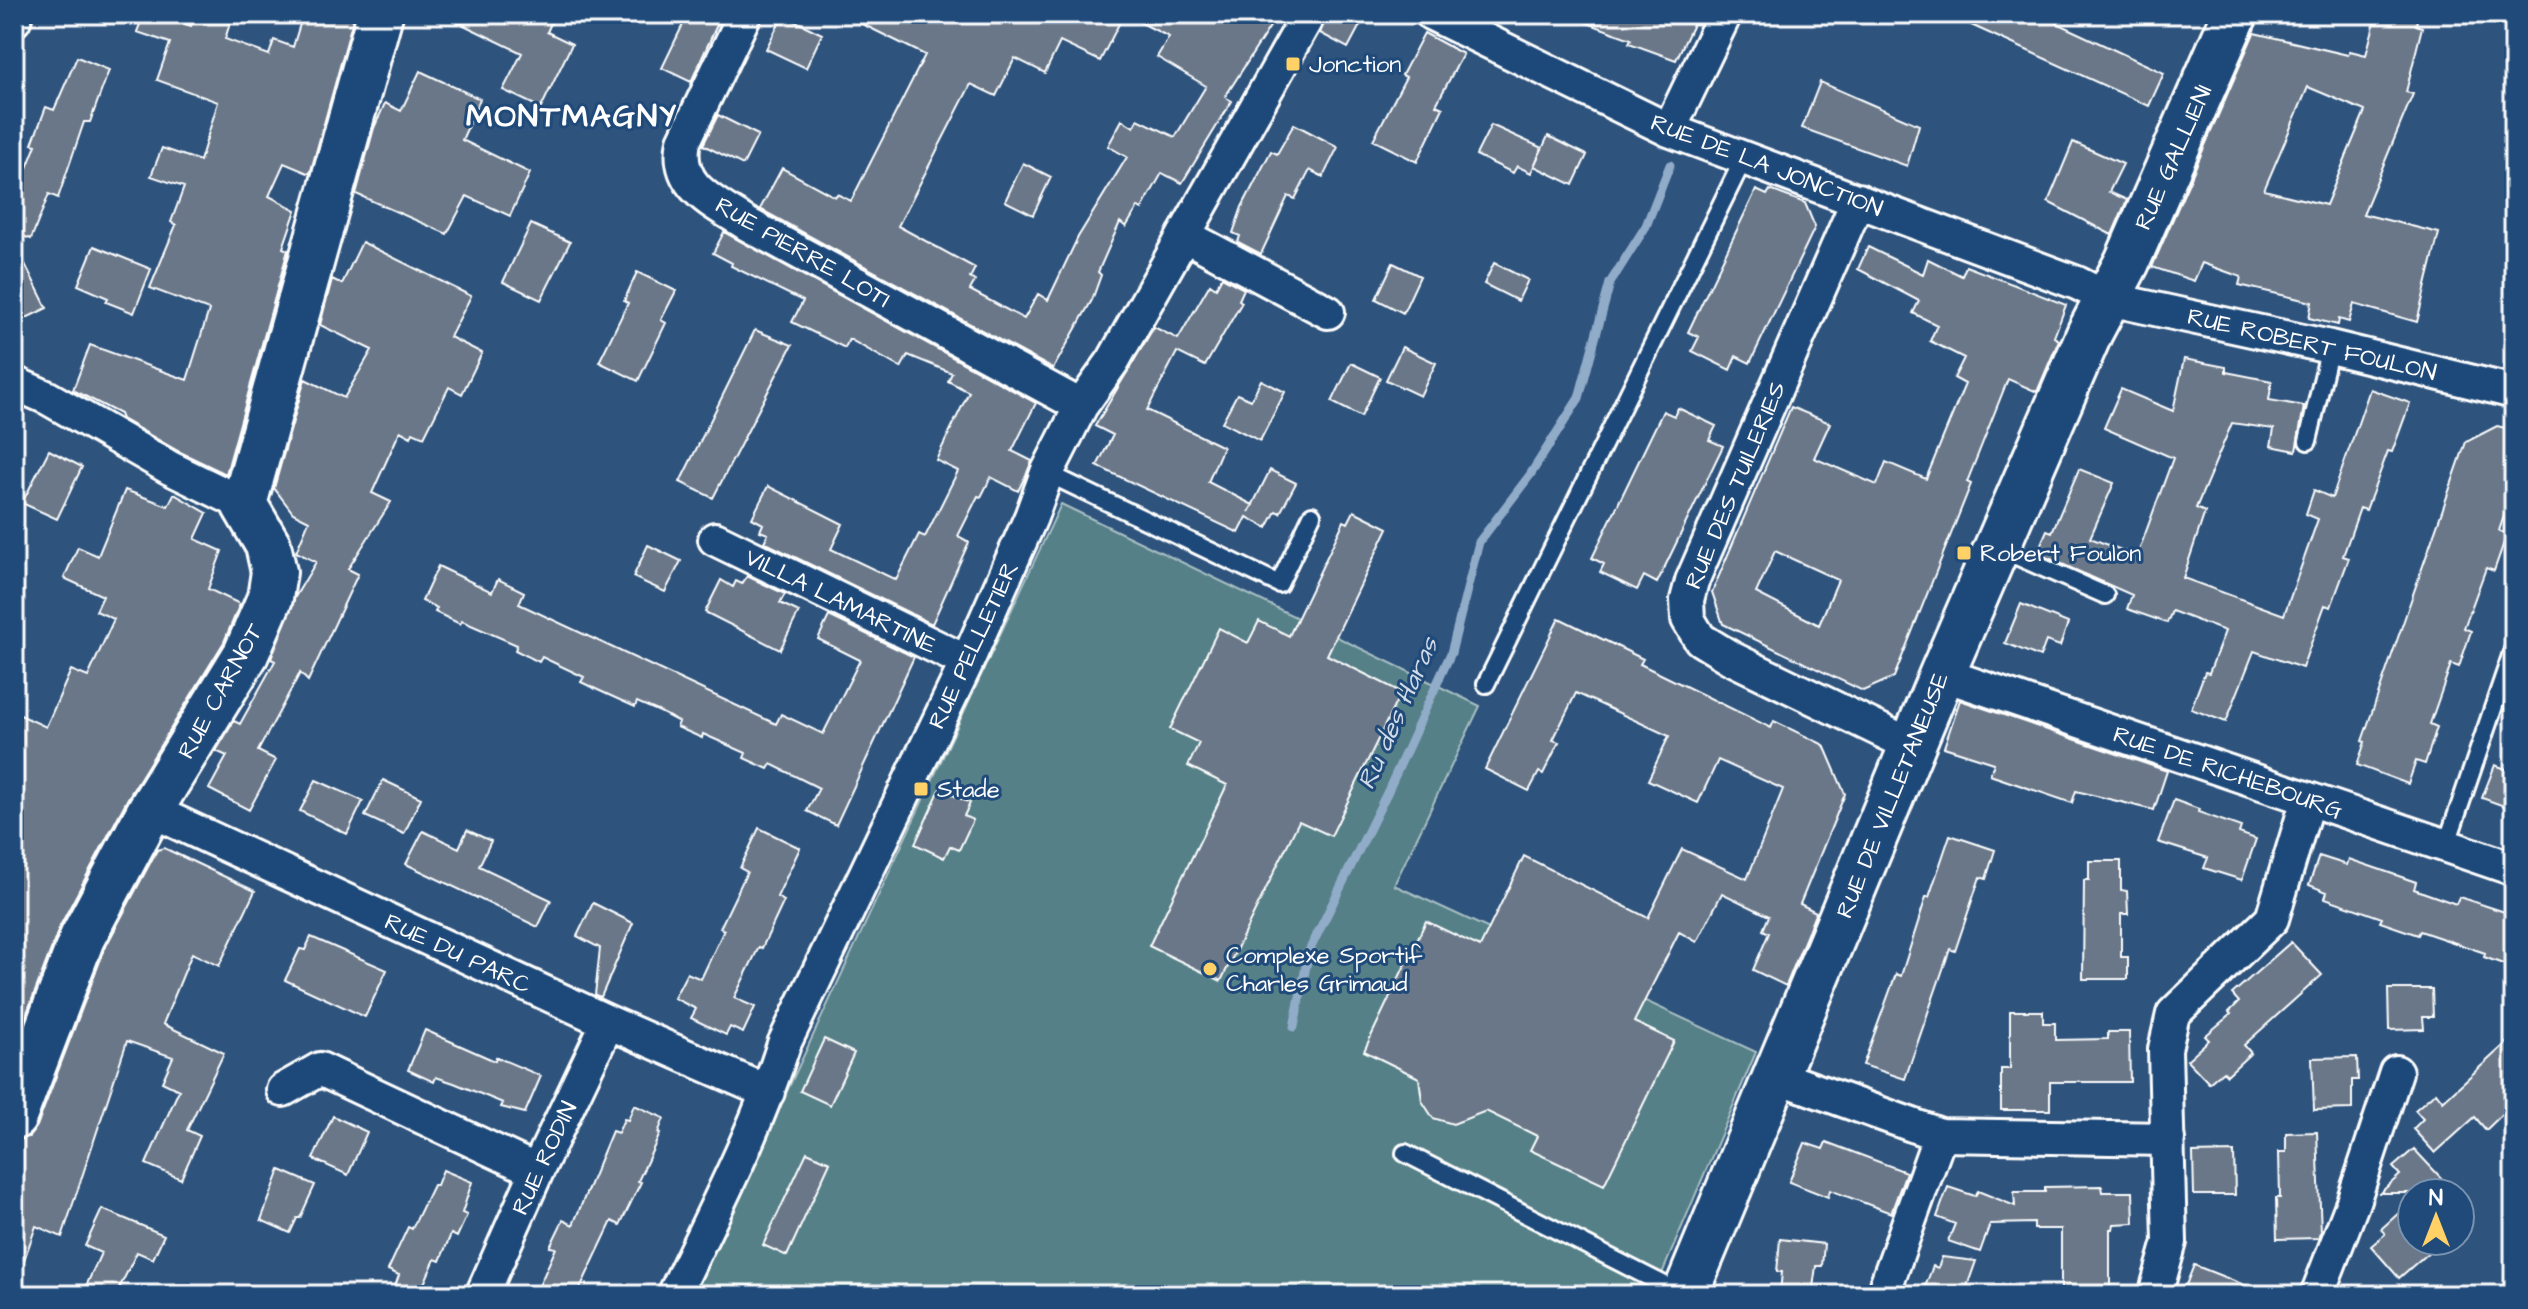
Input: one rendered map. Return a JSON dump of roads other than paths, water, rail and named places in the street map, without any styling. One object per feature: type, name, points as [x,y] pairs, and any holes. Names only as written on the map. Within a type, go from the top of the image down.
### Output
[{"type":"street","points":[[14,20],[16,14]]},
{"type":"street","points":[[14,383],[48,398],[170,468],[244,504],[380,14]]},
{"type":"street","name":"RUE PIERRE LOTI","points":[[745,14],[684,141],[680,157],[688,180],[747,224],[1081,406]]},
{"type":"street","name":"RUE PELLETIER","points":[[674,1295],[768,1092],[784,1044],[967,662],[1031,517],[1047,473],[1081,406],[1113,361],[1309,14]]},
{"type":"street","name":"RUE DE LA JONCTION","points":[[1432,14],[1669,130],[2077,283],[2109,299]]},
{"type":"street","points":[[1669,130],[1725,14]]},
{"type":"street","name":"RUE GALLIENI","points":[[2109,299],[2235,14]]},
{"type":"street","name":"RUE DES TUILERIES","points":[[1858,200],[1692,581],[1687,600],[1688,619],[1700,639],[1731,658],[1913,746]]},
{"type":"street","points":[[1184,235],[1328,312]]},
{"type":"street","name":"RUE ROBERT FOULON","points":[[2109,299],[2330,347],[2514,392]]},
{"type":"street","name":"RUE DE VILLETANEUSE","points":[[1684,1295],[1942,674],[2090,332],[2109,299]]},
{"type":"street","name":"RUE CARNOT","points":[[14,1117],[82,938],[150,810],[246,654],[270,598],[274,572],[268,545],[244,504]]},
{"type":"street","name":"VILLA LAMARTINE","points":[[715,539],[967,662]]},
{"type":"street","name":"RUE DE RICHEBOURG","points":[[1942,674],[2514,869]]},
{"type":"street","points":[[2155,1295],[2170,1242],[2165,1049],[2173,1014],[2272,919],[2308,799]]},
{"type":"street","name":"RUE DU PARC","points":[[150,810],[608,1022],[768,1092]]},
{"type":"street","name":"RUE RODIN","points":[[482,1295],[608,1022]]},
{"type":"street","points":[[283,1090],[320,1069],[537,1171]]},
{"type":"street","points":[[2317,1295],[2353,1202],[2396,1072]]},
{"type":"street","points":[[1776,1076],[1940,1135],[2168,1139]]},
{"type":"street","points":[[1883,1294],[1940,1135]]},
{"type":"lane","points":[[1486,684],[1744,158]]},
{"type":"lane","points":[[2308,441],[2330,347]]},
{"type":"lane","points":[[1047,473],[1279,584],[1312,515]]},
{"type":"lane","points":[[1996,548],[2105,595]]},
{"type":"lane","points":[[2446,846],[2514,647]]},
{"type":"lane","points":[[1405,1153],[1684,1295]]},
{"type":"waterway","name":"Ru des Haras","points":[[1294,1027],[1309,951],[1388,791],[1451,653],[1479,542],[1530,475],[1579,398],[1610,283],[1646,226],[1670,165]]},
{"type":"place","name":"Jonction","points":[[1293,64]]},
{"type":"place","name":"Robert Foulon","points":[[1964,553]]},
{"type":"place","name":"Stade","points":[[921,789]]},
{"type":"place","name":"Complexe Sportif Charles Grimaud","points":[[1210,969]]},
{"type":"district","name":"MONTMAGNY","points":[[572,115]]}]
